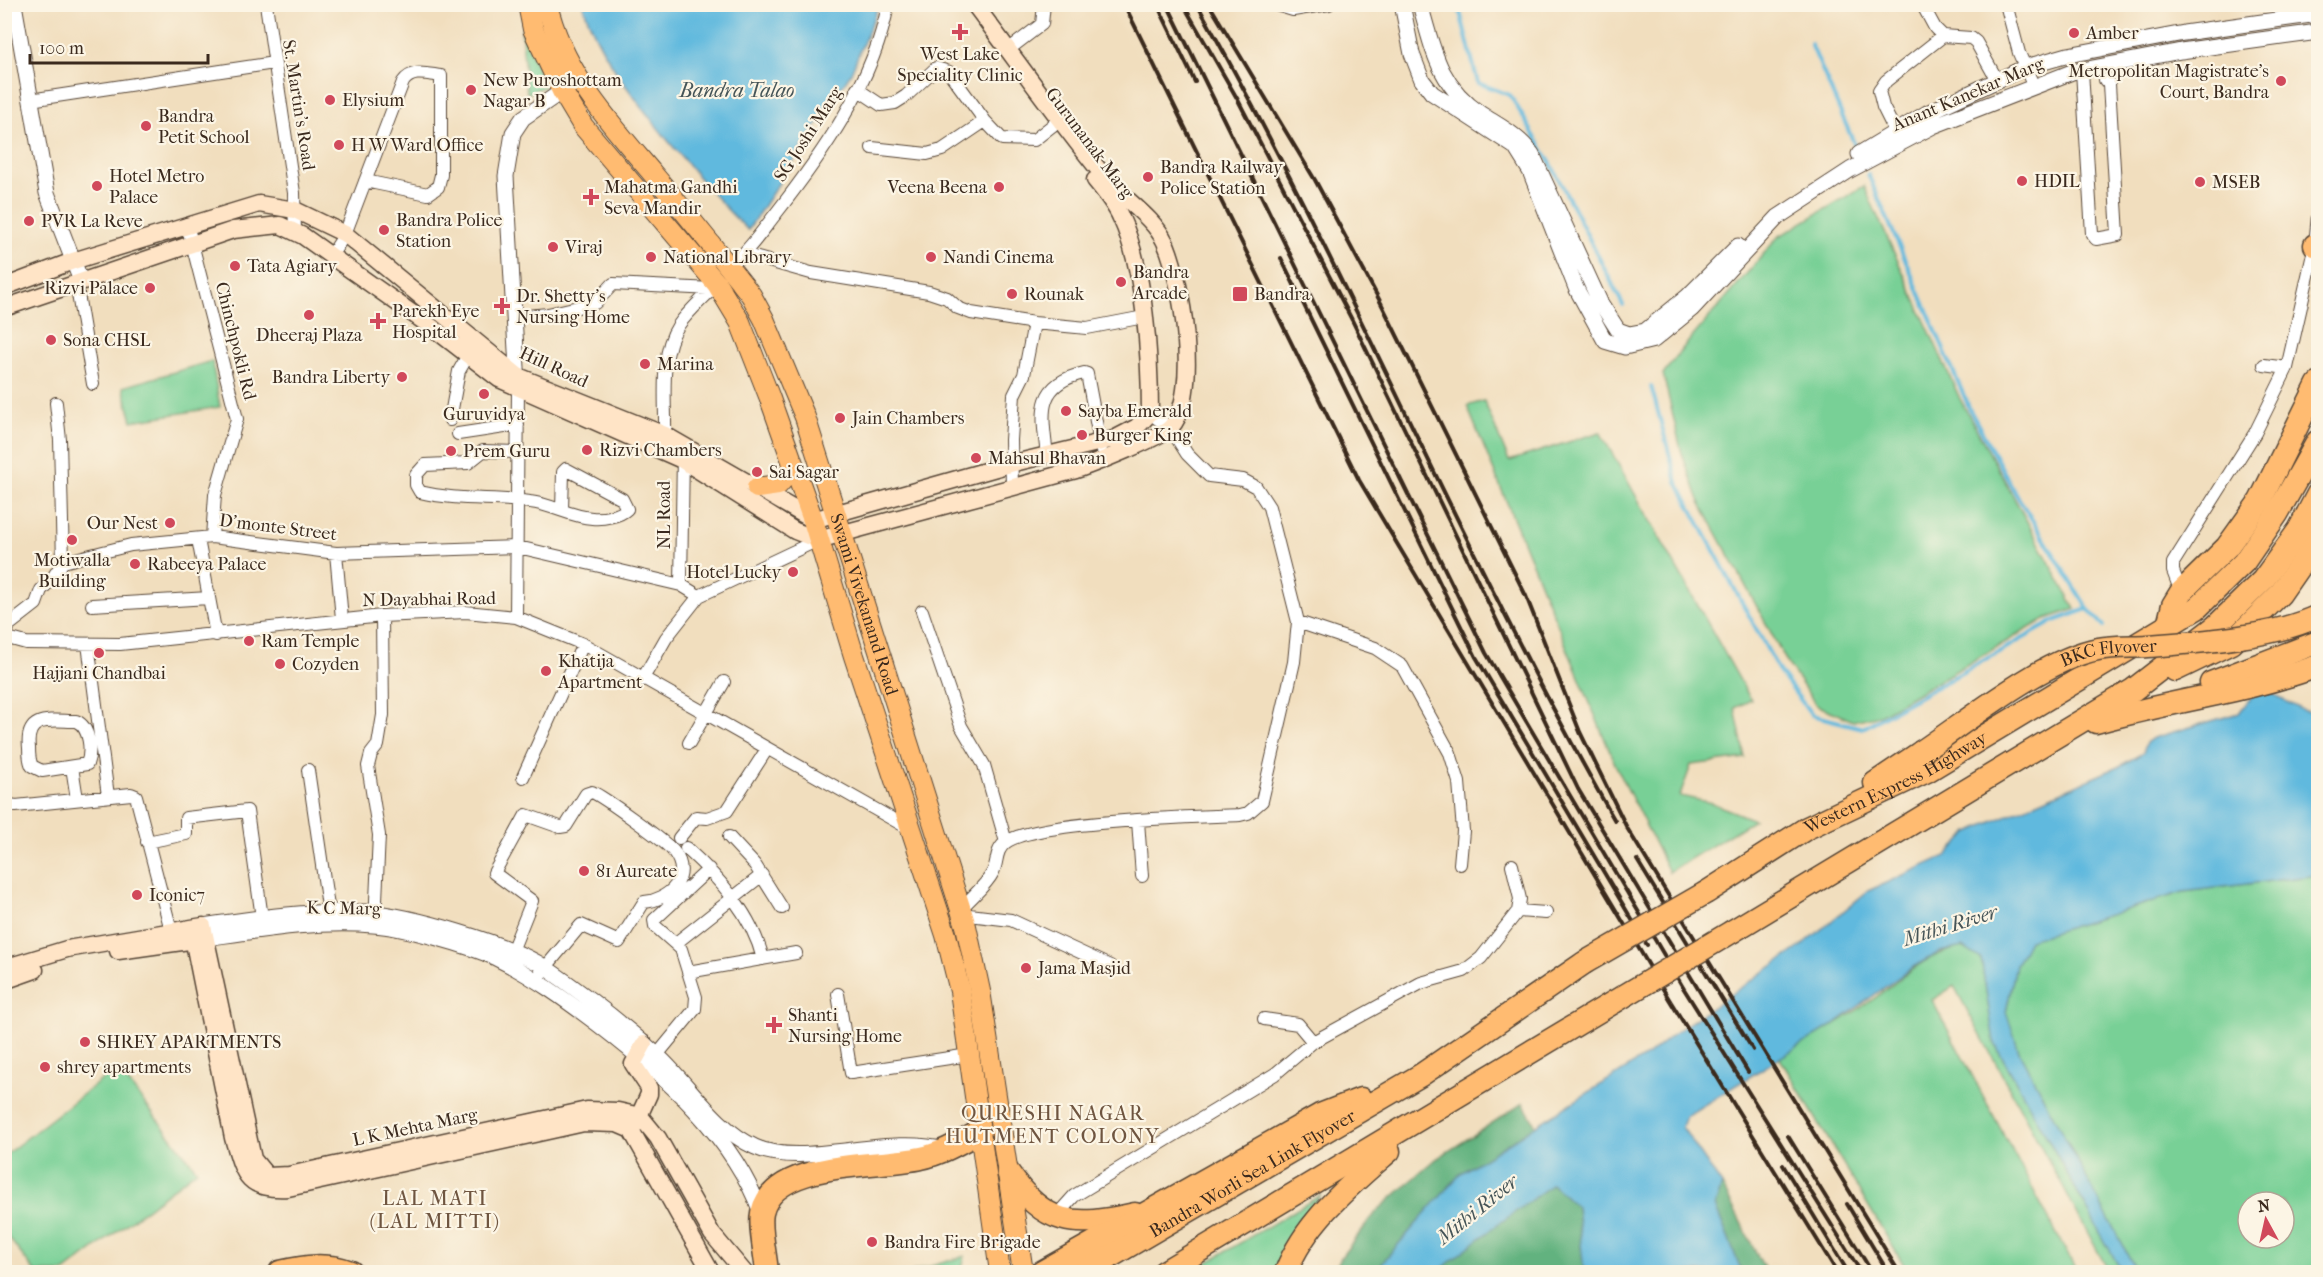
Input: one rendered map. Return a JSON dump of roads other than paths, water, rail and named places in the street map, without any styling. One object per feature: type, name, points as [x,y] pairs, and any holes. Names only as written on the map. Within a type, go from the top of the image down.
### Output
[{"type":"highway","points":[[2189,600],[2260,501],[2319,384]]},
{"type":"highway","points":[[2189,600],[2244,562],[2277,514],[2319,441]]},
{"type":"highway","points":[[2133,690],[2215,627],[2263,580],[2299,530],[2319,494]]},
{"type":"highway","points":[[1286,1272],[1302,1238],[1346,1189],[1440,1107],[2133,690],[2231,643],[2280,594],[2319,539]]},
{"type":"highway","name":"Western Express Highway","points":[[1421,1075],[1584,963],[1707,892],[1807,828],[1927,771],[2168,626],[2173,606],[2189,600]]},
{"type":"highway","name":"BKC Flyover","points":[[1807,828],[2057,664],[2097,650],[2216,639],[2298,625],[2319,616]]},
{"type":"highway","points":[[2066,731],[2148,707],[2319,642]]},
{"type":"highway","points":[[2148,707],[2248,687],[2319,666]]},
{"type":"highway","points":[[1042,1272],[1320,1115],[1421,1075]]},
{"type":"highway","name":"Bandra Worli Sea Link Flyover","points":[[1084,1272],[1329,1131],[1421,1075]]},
{"type":"highway","name":"Bandra Worli Sea Link Flyover","points":[[1164,1272],[1440,1107]]},
{"type":"highway","points":[[767,1272],[762,1215],[767,1199],[775,1189],[807,1174],[920,1158],[944,1150],[979,1132]]},
{"type":"highway","points":[[1008,1172],[1025,1197],[1046,1214],[1079,1222],[1114,1219],[1156,1209]]},
{"type":"highway","points":[[280,1272],[304,1267],[328,1266],[351,1272]]},
{"type":"main road","name":"Swami Vivekanand Road","points":[[528,4],[533,28],[562,91],[583,126],[715,286],[740,322],[794,467],[946,935],[960,991],[997,1269]]},
{"type":"main road","name":"Swami Vivekanand Road","points":[[547,4],[551,21],[579,80],[616,131],[736,260],[764,318],[805,417],[961,912],[980,991],[1023,1272]]},
{"type":"main road","name":"Gurunanak Marg","points":[[964,4],[1113,203],[1121,217],[1130,239],[1148,337],[1150,412]]},
{"type":"main road","points":[[818,540],[1107,459],[1171,429],[1184,396],[1185,347],[1178,279],[1164,240],[1146,218],[1104,177],[974,4]]},
{"type":"main road","name":"Hill Road","points":[[4,286],[187,224],[259,204],[295,210],[345,234],[472,349]]},
{"type":"main road","name":"Hill Road","points":[[4,308],[233,230],[280,225],[295,232],[518,382],[684,453],[757,488],[813,520]]},
{"type":"main road","name":"Hill Road","points":[[518,382],[665,435],[684,453],[795,531],[818,540]]},
{"type":"main road","points":[[813,520],[1010,464],[1114,439],[1137,427],[1150,412]]},
{"type":"main road","points":[[757,488],[778,484],[794,467]]},
{"type":"main road","points":[[847,631],[870,624]]},
{"type":"main road","name":"K C Marg","points":[[4,981],[65,961],[198,933]]},
{"type":"main road","name":"L K Mehta Marg","points":[[198,933],[236,1114],[253,1159],[267,1176],[276,1177],[586,1110],[618,1111],[636,1123]]},
{"type":"main road","name":"K C Marg","points":[[4,968],[68,949],[172,938]]},
{"type":"main road","points":[[636,1123],[649,1094],[646,1083],[634,1067],[640,1049]]},
{"type":"main road","points":[[636,1123],[658,1138],[712,1234],[744,1272]]},
{"type":"main road","points":[[636,1123],[711,1272]]},
{"type":"main road","points":[[695,1244],[712,1234]]},
{"type":"street","points":[[14,4],[47,193],[73,261],[93,384]]},
{"type":"street","name":"St. Martin's Road","points":[[266,4],[295,210],[295,232]]},
{"type":"street","name":"SG Joshi Marg","points":[[736,260],[794,191],[848,112],[885,27],[888,4]]},
{"type":"street","points":[[1008,50],[1042,24],[1044,4]]},
{"type":"street","points":[[1273,4],[1293,10],[1329,4]]},
{"type":"street","name":"Anant Kanekar Marg","points":[[1402,4],[1412,54],[1422,80],[1437,97],[1515,147],[1530,171],[1576,288],[1605,341],[1625,347],[1654,340],[1685,316],[1778,217],[1808,192]]},
{"type":"street","name":"Anant Kanekar Marg","points":[[1420,4],[1438,68],[1448,85],[1480,114],[1522,141],[1532,154],[1600,302],[1618,330],[1629,334],[1645,331],[1688,296],[1774,210],[1997,80],[2026,67],[2068,55],[2184,33],[2319,14]]},
{"type":"street","points":[[1922,4],[1935,28],[1943,36],[1971,38],[1976,42],[1997,80]]},
{"type":"street","points":[[2006,4],[2033,85]]},
{"type":"street","name":"Anant Kanekar Marg","points":[[1930,119],[2082,71],[2181,51],[2319,32]]},
{"type":"street","points":[[1897,137],[1883,107],[1880,91],[1886,81],[1943,36]]},
{"type":"street","points":[[30,100],[274,63]]},
{"type":"street","points":[[857,89],[881,105],[895,103],[936,68],[949,72],[985,121],[1002,139],[1034,140],[1053,125]]},
{"type":"street","points":[[2082,71],[2092,234],[2096,239],[2118,235],[2109,84],[2105,80]]},
{"type":"street","points":[[331,256],[345,234],[365,181],[403,82],[407,75],[417,73],[441,76],[441,176],[438,187],[428,194],[365,181]]},
{"type":"street","points":[[516,616],[518,382],[506,176],[513,133],[524,118],[579,80]]},
{"type":"street","points":[[872,148],[927,154],[942,150],[985,121]]},
{"type":"street","points":[[2189,600],[2173,571],[2173,563],[2255,433],[2287,368],[2317,245],[2319,215]]},
{"type":"street","name":"Chinchpokli Rd","points":[[187,224],[237,419],[215,495],[212,537]]},
{"type":"street","points":[[736,260],[929,292],[947,298],[958,308],[971,314],[1034,323],[1087,328],[1144,317]]},
{"type":"street","points":[[516,317],[548,314],[595,303],[613,284],[715,286]]},
{"type":"street","points":[[665,435],[666,359],[672,335],[679,324],[715,286]]},
{"type":"street","points":[[1012,487],[1010,464],[1014,395],[1024,375],[1034,323]]},
{"type":"street","points":[[450,420],[459,371],[472,349]]},
{"type":"street","points":[[2264,365],[2287,368]]},
{"type":"street","points":[[1047,455],[1042,413],[1044,399],[1068,376],[1087,374],[1098,442],[1107,459]]},
{"type":"street","points":[[5,636],[9,625],[36,604],[41,590],[52,579],[63,561],[60,440],[56,403]]},
{"type":"street","points":[[1110,966],[1011,920],[961,912],[993,872],[999,850],[1006,842],[1028,832],[1138,820],[1240,815],[1248,813],[1262,801],[1294,662],[1298,622],[1269,507],[1256,487],[1243,480],[1209,476],[1187,453],[1171,429],[1150,412]]},
{"type":"street","points":[[458,434],[518,426]]},
{"type":"street","points":[[518,452],[483,451],[468,463],[424,465],[415,481],[420,492],[445,498],[533,502],[593,519],[619,515],[627,509],[622,500],[566,469],[563,472],[562,510]]},
{"type":"street","name":"NL Road","points":[[681,585],[684,453]]},
{"type":"street","name":"D'monte Street","points":[[63,561],[131,545],[212,537],[336,553],[518,546],[681,585],[699,596]]},
{"type":"street","points":[[198,539],[216,635]]},
{"type":"street","points":[[642,680],[666,638],[699,596],[818,540]]},
{"type":"street","points":[[336,553],[342,619]]},
{"type":"street","points":[[92,605],[209,598]]},
{"type":"street","points":[[922,611],[961,726],[984,765],[1006,842]]},
{"type":"street","name":"N Dayabhai Road","points":[[5,636],[26,643],[120,644],[382,615],[466,612],[516,616],[583,644],[642,680],[910,829]]},
{"type":"street","points":[[375,919],[379,835],[368,766],[371,754],[378,746],[383,715],[382,615]]},
{"type":"street","points":[[1298,622],[1375,648],[1402,666],[1450,753],[1460,783],[1462,831],[1460,864]]},
{"type":"street","points":[[88,644],[108,796]]},
{"type":"street","points":[[523,777],[583,644]]},
{"type":"street","points":[[689,744],[724,682]]},
{"type":"street","points":[[76,721],[82,724],[89,741],[89,759],[86,765],[72,767],[42,771],[32,766],[27,737],[32,727],[41,722],[76,721]]},
{"type":"street","points":[[763,959],[754,930],[733,898],[710,869],[682,843],[696,817],[707,818],[729,809],[767,749]]},
{"type":"street","points":[[72,767],[77,800]]},
{"type":"street","points":[[308,770],[330,918]]},
{"type":"street","points":[[504,952],[532,901],[498,876],[495,869],[526,815],[564,827],[568,825],[586,794],[596,793],[674,850],[680,869],[679,880],[660,900],[644,903],[619,942],[581,925],[541,974]]},
{"type":"street","points":[[4,804],[16,806],[108,796],[136,796],[172,938]]},
{"type":"street","points":[[147,842],[186,834],[186,818],[247,811],[263,923]]},
{"type":"street","points":[[1138,820],[1142,876]]},
{"type":"street","points":[[729,837],[762,875],[782,908]]},
{"type":"street","points":[[1056,1216],[1074,1196],[1275,1074],[1313,1042],[1422,983],[1464,971],[1481,958],[1518,911],[1520,899],[1512,865]]},
{"type":"street","points":[[654,1060],[695,1009],[696,998],[676,943],[655,926],[654,920],[710,869]]},
{"type":"street","points":[[676,943],[762,875]]},
{"type":"street","points":[[1518,911],[1546,913]]},
{"type":"street","name":"K C Marg","points":[[198,933],[263,923],[330,918],[375,919],[456,944],[504,952],[541,974],[654,1060]]},
{"type":"street","points":[[688,972],[796,953]]},
{"type":"street","points":[[838,994],[851,1073],[969,1054]]},
{"type":"street","points":[[1264,1019],[1298,1024],[1313,1042]]},
{"type":"street","points":[[654,1060],[720,1121],[757,1148],[777,1153],[805,1153],[918,1144],[944,1150]]},
{"type":"street","points":[[654,1060],[722,1142],[752,1186],[762,1215]]},
{"type":"water","name":"Bandra Talao","points":[[583,4],[879,5],[851,73],[748,230],[695,173],[629,90],[598,41]]},
{"type":"water","name":"Mithi River","points":[[2255,692],[2273,694],[2302,710],[2318,714],[2318,875],[2183,892],[2029,940],[2016,965],[2006,1012],[2020,1054],[2137,1272],[2122,1272],[1994,1042],[1981,959],[1963,947],[1940,952],[1913,967],[1833,1025],[1686,1116],[1682,1127],[1722,1185],[1715,1206],[1742,1272],[1584,1272],[1577,1207],[1552,1184],[1438,1272],[1374,1272],[1461,1173],[1648,1055],[1676,1032],[1800,947],[1868,891],[1946,856],[1969,832],[2118,767],[2143,753],[2146,743],[2153,738],[2239,713]]},
{"type":"waterway","points":[[1458,4],[1478,83],[1510,95],[1550,162],[1623,305]]},
{"type":"waterway","points":[[1811,44],[1857,150]]},
{"type":"waterway","points":[[1868,174],[1971,412],[2016,494],[2088,609]]},
{"type":"waterway","points":[[1651,386],[1677,482],[1780,673],[1812,715],[1863,728],[2054,621],[2088,609],[2104,626]]},
{"type":"railway","points":[[1124,4],[1359,480],[1669,999],[1837,1272]]},
{"type":"railway","points":[[1157,4],[1195,82]]},
{"type":"railway","points":[[1167,4],[1486,653],[1684,989],[1861,1272]]},
{"type":"railway","points":[[1183,4],[1238,100],[1352,320],[1578,789],[1748,1072]]},
{"type":"railway","points":[[1197,4],[1305,207],[1507,619],[1615,821]]},
{"type":"railway","points":[[1209,4],[1315,180],[1381,303],[1526,596],[1580,732],[1627,828],[1899,1272]]},
{"type":"railway","points":[[1281,258],[1476,657],[1647,945]]},
{"type":"railway","points":[[1637,860],[1753,1050]]},
{"type":"railway","points":[[1788,1136],[1872,1272]]},
{"type":"railway","points":[[1783,1165],[1848,1272]]},
{"type":"railway","points":[[1847,1204],[1888,1272]]},
{"type":"place","name":"West Lake Speciality Clinic","points":[[960,32]]},
{"type":"place","name":"Amber","points":[[2074,33]]},
{"type":"place","name":"Metropolitan Magistrate's Court, Bandra","points":[[2281,81]]},
{"type":"place","name":"New Puroshottam Nagar B","points":[[471,90]]},
{"type":"place","name":"Elysium","points":[[330,100]]},
{"type":"place","name":"Bandra Petit School","points":[[146,126]]},
{"type":"place","name":"H W Ward Office","points":[[339,145]]},
{"type":"place","name":"Bandra Railway Police Station","points":[[1148,177]]},
{"type":"place","name":"HDIL","points":[[2022,181]]},
{"type":"place","name":"MSEB","points":[[2200,182]]},
{"type":"place","name":"Hotel Metro Palace","points":[[97,186]]},
{"type":"place","name":"Veena Beena","points":[[999,187]]},
{"type":"place","name":"Mahatma Gandhi Seva Mandir","points":[[591,197]]},
{"type":"place","name":"PVR La Reve","points":[[29,221]]},
{"type":"place","name":"Bandra Police Station","points":[[384,230]]},
{"type":"place","name":"Viraj","points":[[553,247]]},
{"type":"place","name":"National Library","points":[[651,257]]},
{"type":"place","name":"Nandi Cinema","points":[[931,257]]},
{"type":"place","name":"Tata Agiary","points":[[235,266]]},
{"type":"place","name":"Bandra Arcade","points":[[1121,282]]},
{"type":"place","name":"Rizvi Palace","points":[[150,288]]},
{"type":"place","name":"Rounak","points":[[1012,294]]},
{"type":"place","name":"Bandra","points":[[1240,294]]},
{"type":"place","name":"Dr. Shetty's Nursing Home","points":[[502,306]]},
{"type":"place","name":"Dheeraj Plaza","points":[[309,315]]},
{"type":"place","name":"Parekh Eye Hospital","points":[[378,321]]},
{"type":"place","name":"Sona CHSL","points":[[51,340]]},
{"type":"place","name":"Marina","points":[[645,364]]},
{"type":"place","name":"Bandra Liberty","points":[[402,377]]},
{"type":"place","name":"Guruvidya","points":[[484,394]]},
{"type":"place","name":"Sayba Emerald","points":[[1066,411]]},
{"type":"place","name":"Jain Chambers","points":[[840,418]]},
{"type":"place","name":"Burger King","points":[[1082,435]]},
{"type":"place","name":"Rizvi Chambers","points":[[587,450]]},
{"type":"place","name":"Prem Guru","points":[[451,451]]},
{"type":"place","name":"Mahsul Bhavan","points":[[976,458]]},
{"type":"place","name":"Sai Sagar","points":[[757,472]]},
{"type":"place","name":"Our Nest","points":[[170,523]]},
{"type":"place","name":"Motiwalla Building","points":[[72,540]]},
{"type":"place","name":"Rabeeya Palace","points":[[135,564]]},
{"type":"place","name":"Hotel Lucky","points":[[793,572]]},
{"type":"place","name":"Ram Temple","points":[[249,641]]},
{"type":"place","name":"Hajjani Chandbai","points":[[99,653]]},
{"type":"place","name":"Cozyden","points":[[280,664]]},
{"type":"place","name":"Khatija Apartment","points":[[546,671]]},
{"type":"place","name":"81 Aureate","points":[[584,871]]},
{"type":"place","name":"Iconic7","points":[[137,895]]},
{"type":"place","name":"Jama Masjid","points":[[1026,968]]},
{"type":"place","name":"Shanti Nursing Home","points":[[774,1025]]},
{"type":"place","name":"SHREY APARTMENTS","points":[[85,1042]]},
{"type":"place","name":"shrey apartments","points":[[45,1067]]},
{"type":"place","name":"Bandra Fire Brigade","points":[[872,1242]]},
{"type":"district","name":"QURESHI NAGAR HUTMENT COLONY","points":[[1053,1124]]},
{"type":"district","name":"LAL MATI (LAL MITTI)","points":[[435,1210]]}]
